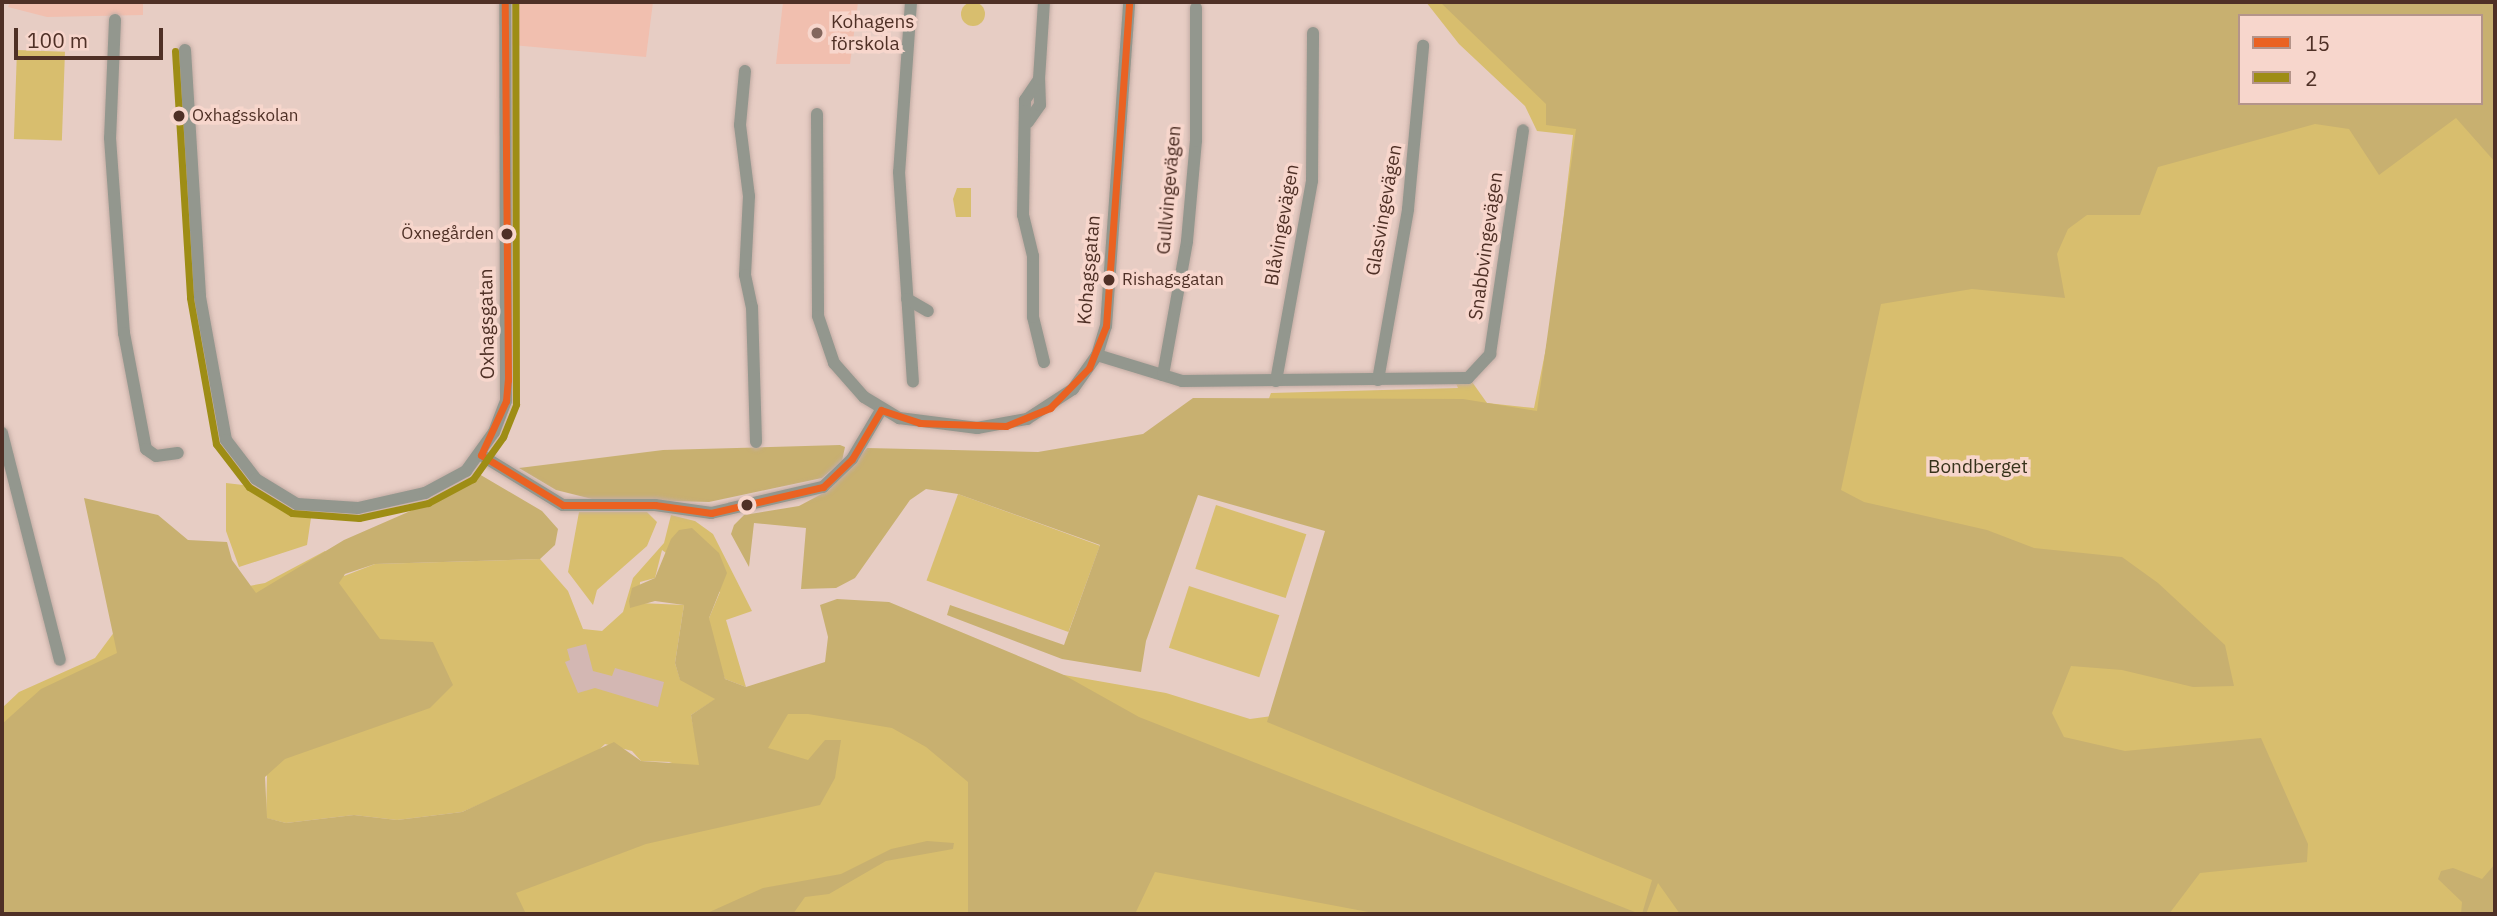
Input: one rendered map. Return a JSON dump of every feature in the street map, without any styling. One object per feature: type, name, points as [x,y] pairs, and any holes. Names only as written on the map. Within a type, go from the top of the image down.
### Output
[{"type":"street","name":"Oxhagsgatan","points":[[185,50],[200,297],[218,416],[241,462],[297,504],[334,510],[425,493],[466,471],[481,455],[502,411],[508,380],[505,2]]},
{"type":"street","points":[[911,2],[899,172],[913,382]]},
{"type":"street","points":[[1044,2],[1039,79],[1025,100],[1028,122],[1023,215],[1033,256],[1033,317],[1044,362]]},
{"type":"street","name":"Kohagsgatan","points":[[817,114],[818,316],[834,363],[881,410],[920,424],[1006,426],[1050,408],[1073,388],[1097,355],[1111,270],[1129,2]]},
{"type":"street","name":"Gullvingevägen","points":[[1163,375],[1187,241],[1196,141],[1196,8]]},
{"type":"street","points":[[115,20],[110,138],[128,362],[146,449],[156,456],[178,453]]},
{"type":"street","name":"Blåvingevägen","points":[[1276,381],[1312,181],[1313,33]]},
{"type":"street","name":"Glasvingevägen","points":[[1378,380],[1408,209],[1423,46]]},
{"type":"street","points":[[745,71],[740,125],[748,196],[745,275],[752,307],[756,442]]},
{"type":"street","name":"Snabbvingevägen","points":[[1378,380],[1460,380],[1484,365],[1503,285],[1523,130]]},
{"type":"street","points":[[907,299],[928,311]]},
{"type":"street","points":[[1097,355],[1182,381],[1378,380]]},
{"type":"street","points":[[481,455],[563,505],[655,505],[711,513],[823,487],[852,459],[881,410]]},
{"type":"street","points":[[2,433],[60,660]]},
{"type":"shaded area","points":[[10,2],[152,2],[143,4],[143,15],[47,17],[8,7]]},
{"type":"shaded area","points":[[514,2],[653,2],[646,57],[512,45]]},
{"type":"shaded area","name":"Kohagens förskola","points":[[783,2],[858,2],[850,64],[776,64]]},
{"type":"shaded area","points":[[1423,2],[2495,2],[2495,162],[2456,118],[2379,175],[2349,129],[2315,124],[2158,167],[2140,215],[2087,215],[2068,229],[2057,254],[2065,298],[1972,289],[1881,304],[1841,490],[1864,502],[1987,530],[2034,548],[2122,557],[2158,583],[2225,645],[2234,686],[2193,687],[2122,670],[2071,666],[2052,713],[2064,737],[2125,751],[2261,738],[2308,844],[2307,862],[2200,873],[2169,914],[1680,914],[1658,883],[1646,914],[1642,914],[1652,880],[1267,722],[1325,531],[1198,495],[1146,641],[1141,672],[1062,659],[947,615],[950,605],[1064,645],[1100,545],[958,494],[926,489],[910,500],[855,578],[836,588],[801,589],[806,528],[754,523],[749,567],[731,534],[734,525],[744,515],[799,506],[829,490],[867,448],[1038,452],[1143,434],[1193,398],[1463,399],[1537,411],[1576,129],[1546,125],[1546,104],[1441,3]]},
{"type":"shaded area","points":[[845,447],[842,461],[822,478],[709,502],[592,499],[556,490],[519,468],[663,450]]},
{"type":"shaded area","points":[[479,474],[542,511],[558,529],[555,545],[540,559],[375,564],[345,574],[339,583],[380,639],[433,642],[453,685],[430,708],[285,759],[265,777],[267,818],[286,823],[354,815],[397,820],[462,812],[614,742],[641,761],[699,765],[691,715],[715,699],[680,680],[675,663],[684,605],[655,601],[630,608],[629,601],[632,588],[655,578],[671,539],[679,530],[692,528],[719,553],[727,573],[709,618],[725,679],[746,687],[825,662],[828,637],[820,605],[837,599],[889,602],[1064,675],[1139,717],[1640,914],[1379,914],[1155,872],[1135,914],[968,914],[968,782],[926,747],[892,728],[808,714],[788,714],[768,748],[808,760],[825,740],[841,740],[835,778],[820,805],[646,844],[516,893],[526,914],[2,914],[2,724],[41,689],[117,653],[84,498],[158,515],[188,540],[227,542],[232,560],[256,593],[344,540],[431,502]]},
{"type":"shaded area","points":[[927,841],[954,843],[953,849],[886,861],[829,894],[805,897],[793,914],[705,914],[763,888],[841,874],[891,849]]},
{"type":"shaded area","points":[[2495,864],[2495,914],[2461,914],[2462,902],[2438,879],[2441,871],[2453,868],[2482,879]]},
{"type":"green space","points":[[973,2],[984,9],[985,14],[978,25],[973,26],[962,19],[961,14],[968,3]]},
{"type":"green space","name":"Bondberget","points":[[1426,2],[2495,2],[2495,914],[2,914],[2,708],[19,692],[95,658],[132,608],[265,583],[325,551],[344,576],[375,564],[540,559],[568,591],[583,629],[602,631],[623,612],[633,578],[664,543],[671,515],[695,521],[713,534],[752,611],[726,620],[746,687],[725,679],[710,640],[709,618],[720,592],[662,550],[655,578],[640,582],[639,603],[684,605],[675,663],[680,679],[716,699],[691,715],[698,750],[878,664],[1064,675],[1166,693],[1250,719],[1279,715],[1359,517],[1242,470],[1271,393],[1458,388],[1452,374],[1465,372],[1487,403],[1534,408],[1552,318],[1573,135],[1537,131],[1525,106],[1459,44]],"holes":[[[605,744],[632,751],[641,761],[672,762],[255,890],[167,797],[267,775],[266,818],[286,823],[354,815],[397,820],[462,812],[592,756]]]},
{"type":"green space","points":[[17,50],[65,52],[62,141],[14,139]]},
{"type":"green space","points":[[957,188],[971,188],[971,217],[956,217],[953,199]]},
{"type":"green space","points":[[226,483],[243,485],[290,512],[311,518],[307,545],[239,567],[226,531]]},
{"type":"green space","points":[[958,494],[1100,546],[1068,632],[927,580]]},
{"type":"green space","points":[[1216,505],[1306,534],[1286,598],[1195,569]]},
{"type":"green space","points":[[579,512],[647,512],[657,522],[647,546],[597,590],[593,605],[568,572]]},
{"type":"green space","points":[[1189,586],[1279,615],[1259,677],[1169,648]]},
{"type":"building","points":[[586,644],[593,671],[612,676],[615,668],[664,682],[658,707],[595,688],[578,693],[565,662],[570,660],[567,649]]},
{"type":"transit line","name":"15","points":[[481,455],[506,401],[508,380],[505,2]]},
{"type":"transit line","name":"2","points":[[175,51],[190,298],[216,444],[249,487],[292,513],[359,518],[428,503],[473,479],[503,437],[516,404],[515,2]]},
{"type":"transit line","name":"15","points":[[881,410],[920,423],[1006,426],[1050,408],[1089,368],[1106,326],[1129,2]]},
{"type":"transit line","name":"15","points":[[481,455],[563,505],[655,505],[711,513],[823,487],[852,459],[881,410]]},
{"type":"place","name":"Kohagens förskola","points":[[817,33]]},
{"type":"place","name":"Oxhagsskolan","points":[[179,116]]},
{"type":"place","name":"Öxnegården","points":[[507,234]]},
{"type":"place","name":"Rishagsgatan","points":[[1109,280]]}]
